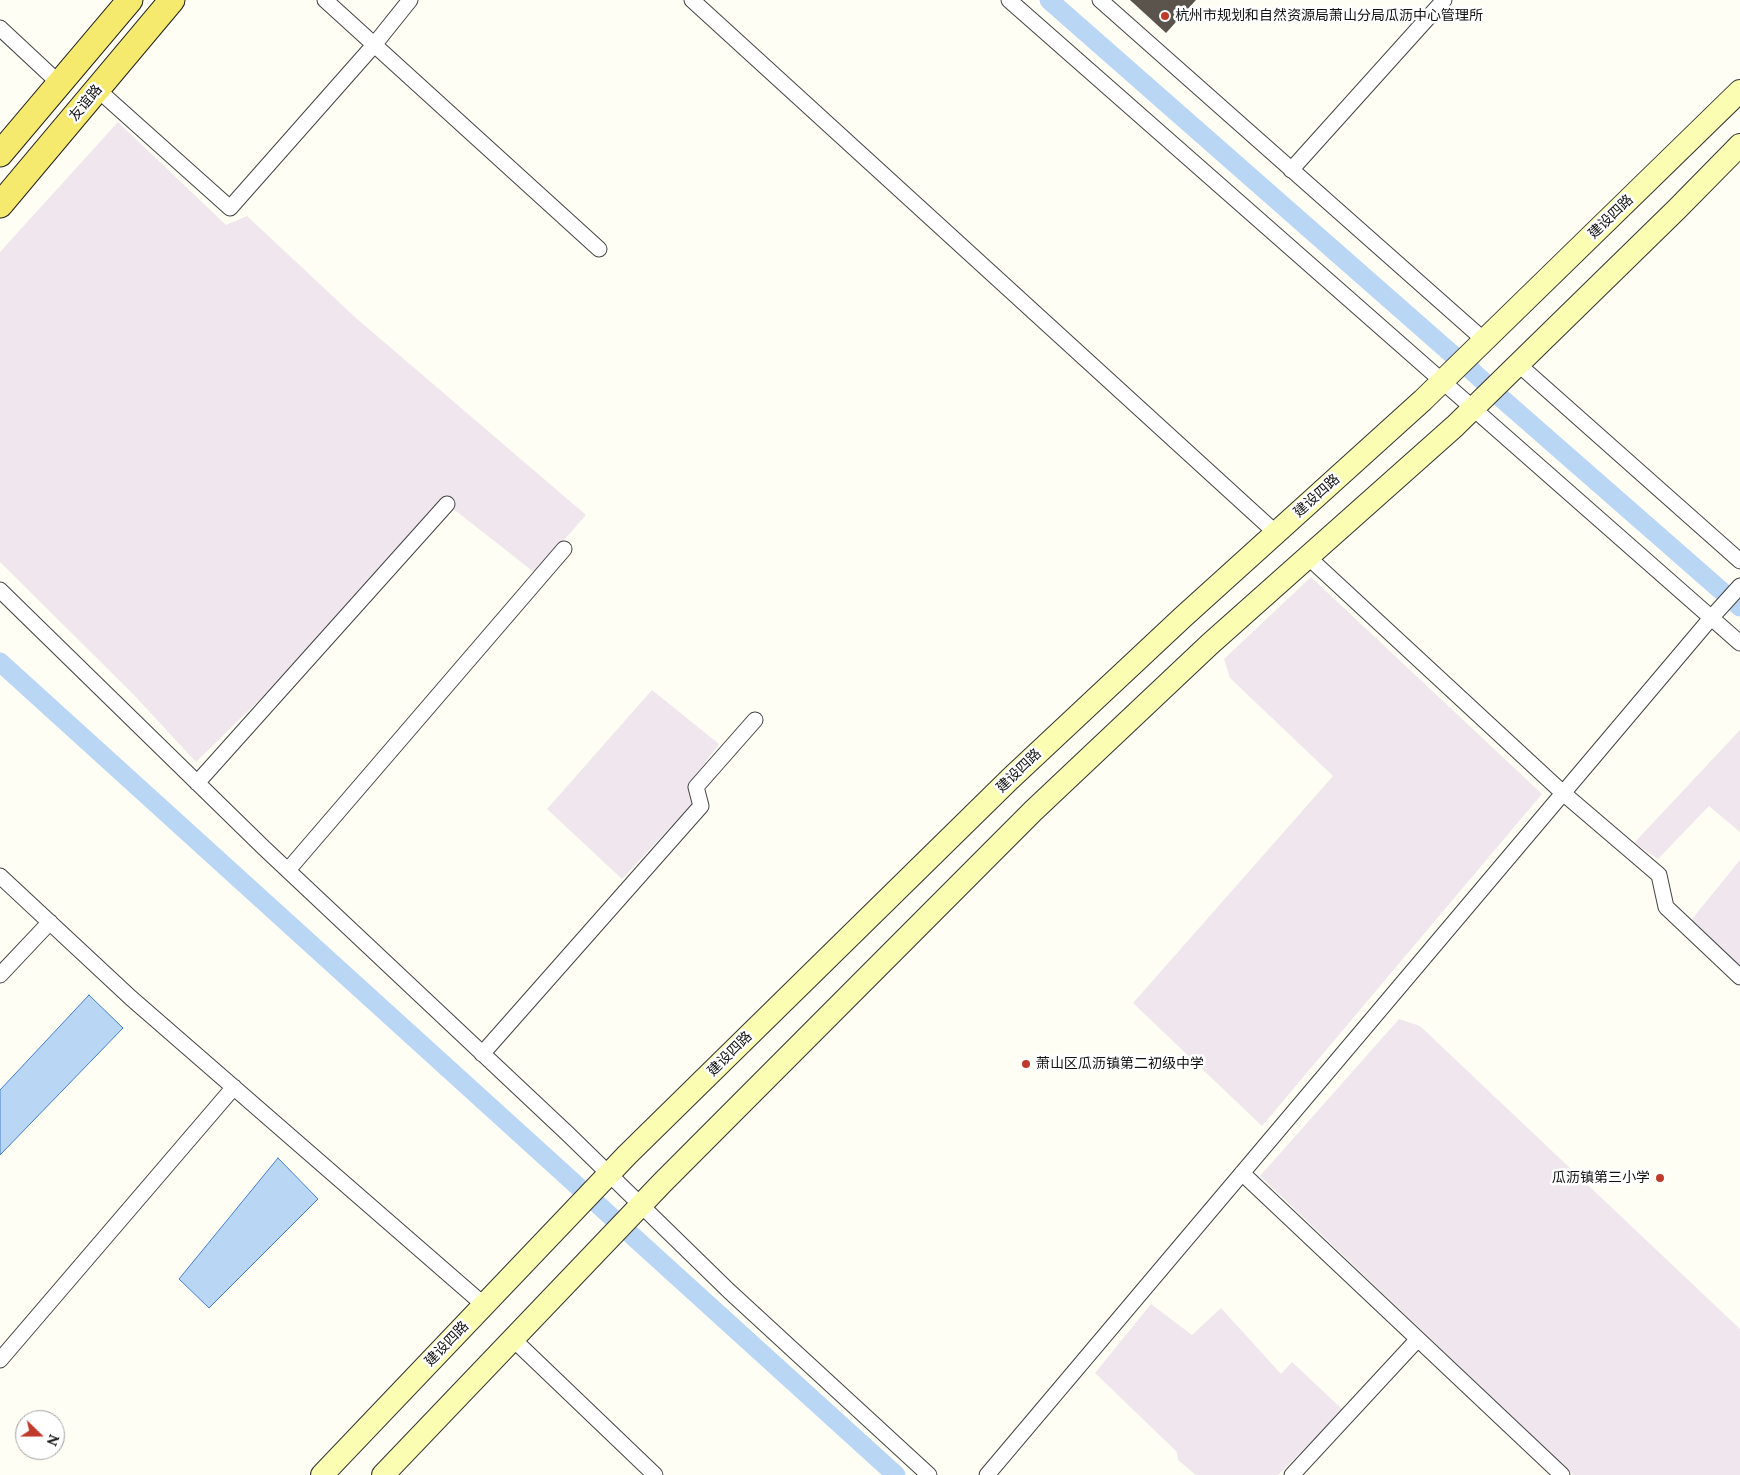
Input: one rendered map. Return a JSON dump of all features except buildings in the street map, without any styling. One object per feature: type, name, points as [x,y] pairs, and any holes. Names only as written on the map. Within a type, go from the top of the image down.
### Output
[{"type":"main road","points":[[0,154],[130,0]]},
{"type":"main road","name":"友谊路","points":[[0,205],[172,0]]},
{"type":"main road","name":"建设四路","points":[[322,1475],[627,1155],[1010,779],[1441,382],[1740,91]]},
{"type":"main road","points":[[383,1475],[630,1217],[1033,811],[1210,644],[1472,408],[1677,209],[1740,145]]},
{"type":"street","points":[[325,0],[599,249]]},
{"type":"street","points":[[97,89],[230,208],[374,45],[410,0]]},
{"type":"street","points":[[692,0],[1276,533]]},
{"type":"street","points":[[1009,0],[1441,382],[1740,643]]},
{"type":"street","points":[[1100,0],[1484,340]]},
{"type":"street","points":[[1292,170],[1444,0]]},
{"type":"street","points":[[0,28],[60,84]]},
{"type":"street","points":[[1518,364],[1740,561]]},
{"type":"street","points":[[197,783],[447,504]]},
{"type":"street","points":[[288,870],[564,550]]},
{"type":"street","points":[[1308,557],[1563,793],[1659,875],[1666,907],[1740,977]]},
{"type":"street","points":[[987,1475],[1711,617],[1740,586]]},
{"type":"street","points":[[0,590],[197,783],[575,1141],[729,1292],[929,1475]]},
{"type":"street","points":[[482,1054],[701,806],[696,787],[755,720]]},
{"type":"street","points":[[0,876],[131,998],[484,1305]]},
{"type":"street","points":[[0,975],[50,922]]},
{"type":"street","points":[[0,1360],[234,1087]]},
{"type":"street","points":[[1242,1173],[1562,1475]]},
{"type":"street","points":[[513,1339],[655,1475]]},
{"type":"street","points":[[1292,1475],[1418,1339]]},
{"type":"shaded area","points":[[118,122],[226,225],[247,216],[356,318],[586,515],[535,573],[447,504],[351,610],[196,762],[133,694],[0,562],[0,252]]},
{"type":"shaded area","points":[[1311,577],[1542,794],[1262,1126],[1133,1003],[1333,776],[1230,678],[1224,659]]},
{"type":"shaded area","points":[[652,690],[719,744],[690,783],[693,803],[622,879],[547,809]]},
{"type":"shaded area","points":[[1740,730],[1740,832],[1709,806],[1658,859],[1634,843]]},
{"type":"shaded area","points":[[1740,860],[1740,968],[1688,924]]},
{"type":"shaded area","points":[[1399,1019],[1420,1026],[1740,1329],[1740,1475],[1573,1475],[1260,1176]]},
{"type":"shaded area","points":[[1151,1304],[1192,1335],[1221,1308],[1281,1374],[1292,1362],[1343,1410],[1278,1475],[1196,1475],[1178,1460],[1177,1452],[1095,1373]]},
{"type":"water","points":[[89,995],[123,1028],[0,1155],[0,1090]]},
{"type":"water","points":[[278,1158],[318,1199],[209,1308],[179,1279]]},
{"type":"waterway","points":[[1049,0],[1453,355]]},
{"type":"waterway","points":[[1470,369],[1484,382]]},
{"type":"waterway","points":[[1500,397],[1740,607]]},
{"type":"waterway","points":[[0,662],[896,1475]]},
{"type":"place","name":"杭州市规划和自然资源局萧山分局瓜沥中心管理所","points":[[1165,16]]},
{"type":"place","name":"萧山区瓜沥镇第二初级中学","points":[[1026,1064]]},
{"type":"place","name":"瓜沥镇第三小学","points":[[1660,1178]]}]
